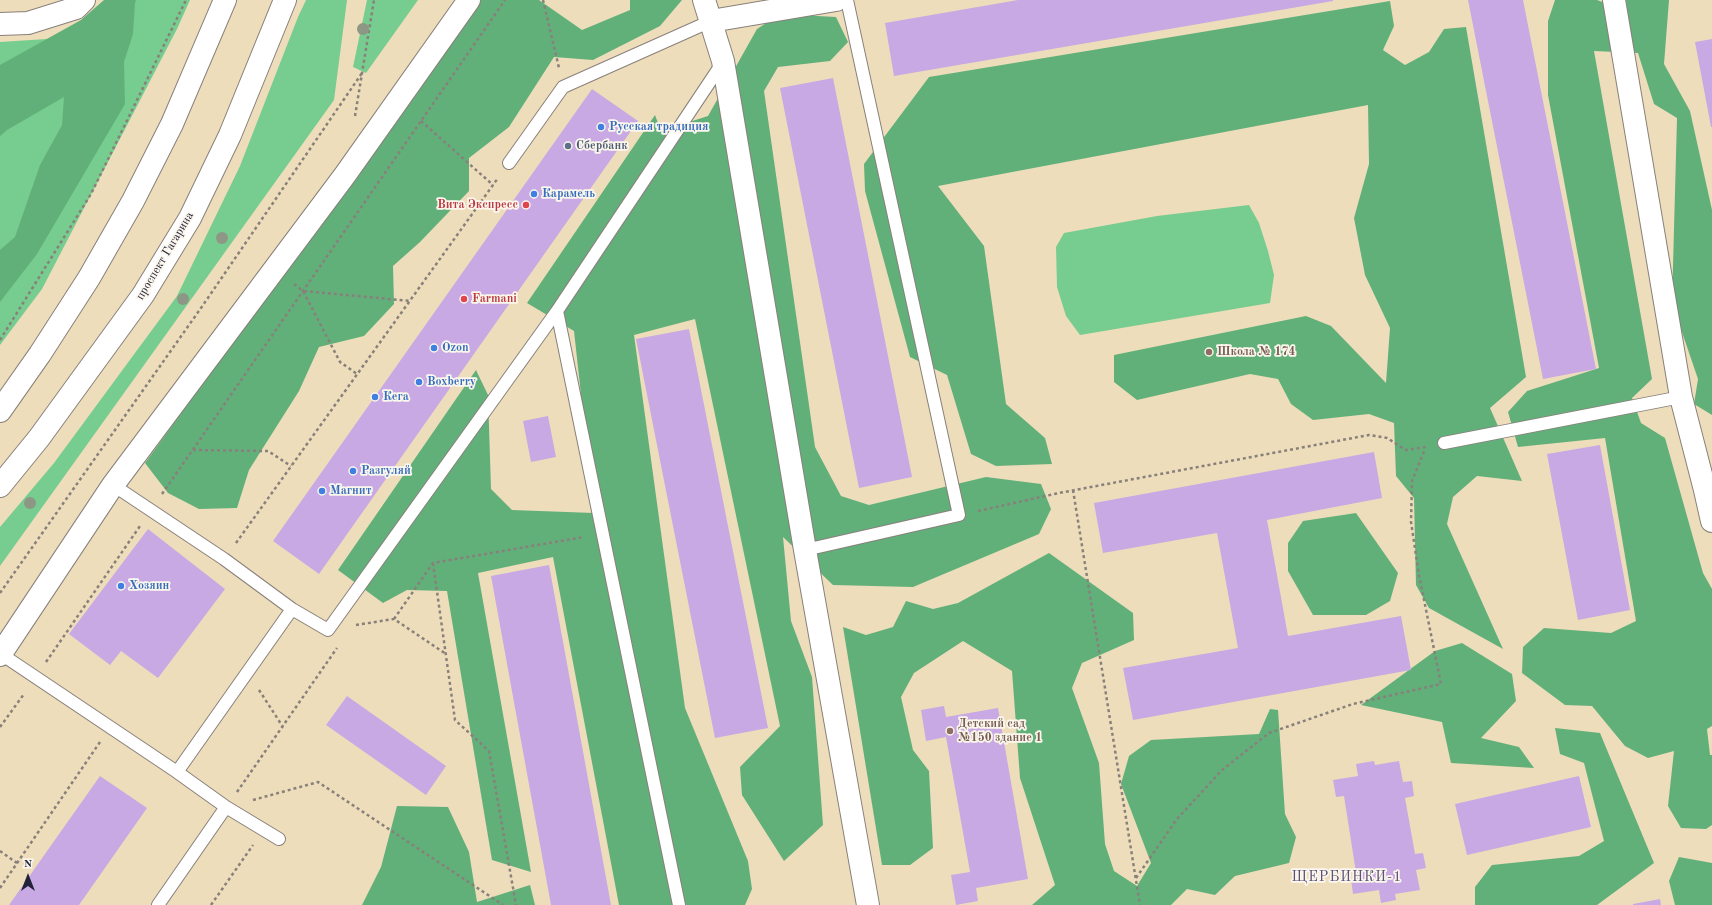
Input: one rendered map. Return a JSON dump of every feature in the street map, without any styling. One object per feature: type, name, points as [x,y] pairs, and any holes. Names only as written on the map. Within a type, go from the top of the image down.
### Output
[{"type":"street","points":[[0,24],[28,23],[76,8],[84,0]]},
{"type":"street","points":[[0,411],[40,354],[85,284],[133,201],[172,124],[225,0]]},
{"type":"street","name":"проспект Гагарина","points":[[0,486],[39,438],[143,295],[190,218],[230,135],[285,0]]},
{"type":"street","points":[[0,655],[113,485],[345,175],[469,0]]},
{"type":"street","points":[[704,0],[723,61],[805,550],[868,905]]},
{"type":"street","points":[[711,20],[836,0]]},
{"type":"street","points":[[1614,0],[1681,397],[1709,489],[1712,521]]},
{"type":"lane","points":[[805,550],[959,515],[847,0]]},
{"type":"lane","points":[[509,163],[563,87],[711,20]]},
{"type":"lane","points":[[113,485],[224,559],[292,609],[328,630],[557,311],[723,61]]},
{"type":"lane","points":[[557,311],[680,905]]},
{"type":"lane","points":[[1444,443],[1681,397]]},
{"type":"lane","points":[[177,772],[292,609]]},
{"type":"lane","points":[[0,655],[177,772],[226,807],[279,840]]},
{"type":"lane","points":[[158,905],[226,807]]},
{"type":"path","points":[[0,340],[91,194],[186,0]]},
{"type":"path","points":[[354,120],[374,0]]},
{"type":"path","points":[[0,727],[505,0]]},
{"type":"path","points":[[543,0],[563,87]]},
{"type":"path","points":[[0,593],[201,308],[362,73]]},
{"type":"path","points":[[421,121],[493,185]]},
{"type":"path","points":[[224,559],[509,163]]},
{"type":"path","points":[[303,291],[410,301]]},
{"type":"path","points":[[303,291],[340,362],[357,374]]},
{"type":"path","points":[[959,515],[1073,490],[1369,435],[1387,438],[1406,450],[1444,443]]},
{"type":"path","points":[[1136,878],[1177,820],[1222,770],[1269,733],[1353,704],[1441,684],[1419,575],[1411,522],[1412,481],[1426,447]]},
{"type":"path","points":[[193,450],[268,451],[291,466]]},
{"type":"path","points":[[1073,490],[1140,905]]},
{"type":"path","points":[[394,619],[433,563],[603,534]]},
{"type":"path","points":[[433,563],[455,720],[489,751],[516,905]]},
{"type":"path","points":[[328,630],[394,619],[446,654]]},
{"type":"path","points":[[226,807],[343,639],[328,630]]},
{"type":"path","points":[[248,672],[283,727]]},
{"type":"path","points":[[0,888],[110,727]]},
{"type":"path","points":[[226,807],[318,782],[503,905]]},
{"type":"path","points":[[211,905],[264,830]]},
{"type":"path","points":[[0,852],[17,863]]},
{"type":"green space","points":[[104,0],[136,0],[133,34],[124,62],[125,104],[37,254],[0,302],[0,250],[15,237],[40,165],[62,125],[64,97],[7,130],[0,136],[0,65],[81,20]]},
{"type":"green space","points":[[111,0],[190,0],[177,29],[42,289],[0,345],[0,42],[62,38]]},
{"type":"green space","points":[[306,0],[347,0],[334,100],[0,566],[0,527],[54,463],[177,296],[240,166]]},
{"type":"green space","points":[[367,0],[418,0],[366,73],[353,67]]},
{"type":"green space","points":[[481,0],[539,0],[582,30],[630,10],[630,0],[682,0],[660,26],[593,60],[554,57],[509,127],[469,158],[469,191],[420,242],[393,266],[394,304],[364,336],[319,347],[299,391],[249,470],[237,508],[199,509],[168,493],[145,463]]},
{"type":"green space","points":[[1555,0],[1597,0],[1627,11],[1626,0],[1669,0],[1664,64],[1690,111],[1712,210],[1712,415],[1694,404],[1698,379],[1672,303],[1677,118],[1654,104],[1638,53],[1594,51],[1652,379],[1632,398],[1641,423],[1665,438],[1703,573],[1712,589],[1712,726],[1707,729],[1710,755],[1712,755],[1712,825],[1706,829],[1681,828],[1668,806],[1674,751],[1648,758],[1625,746],[1592,706],[1565,705],[1522,673],[1523,647],[1544,628],[1611,633],[1636,621],[1605,438],[1518,447],[1508,412],[1527,391],[1599,368],[1548,95],[1548,21]]},
{"type":"green space","points":[[1390,1],[1394,26],[1383,50],[1405,65],[1429,52],[1444,29],[1466,27],[1526,377],[1490,408],[1522,481],[1477,476],[1453,497],[1447,524],[1503,649],[1429,608],[1416,585],[1414,498],[1396,476],[1394,423],[1369,414],[1313,420],[1291,404],[1278,379],[1250,374],[1137,400],[1114,382],[1114,355],[1306,316],[1331,326],[1386,383],[1390,328],[1365,275],[1354,218],[1369,164],[1368,105],[938,186],[984,246],[1006,404],[1045,438],[1052,464],[996,466],[971,454],[947,375],[910,357],[865,191],[864,164],[929,77]]},
{"type":"green space","points":[[780,14],[836,17],[848,42],[830,61],[778,67],[764,91],[815,447],[841,496],[869,505],[986,477],[1041,484],[1051,509],[1039,534],[913,587],[833,585],[783,537],[791,621],[812,677],[823,825],[784,861],[742,795],[740,767],[780,726],[695,319],[634,335],[685,708],[748,861],[752,889],[745,905],[619,905],[553,557],[478,573],[531,872],[492,860],[447,591],[407,590],[383,603],[338,570],[476,370],[488,395],[491,489],[512,510],[594,513],[574,331],[527,303],[655,115],[661,131],[708,116],[757,29]]},
{"type":"green space","points":[[1249,205],[1259,223],[1274,275],[1270,303],[1080,335],[1066,316],[1057,287],[1056,247],[1064,233],[1157,216]]},
{"type":"green space","points":[[1356,513],[1398,573],[1390,601],[1366,615],[1313,615],[1288,571],[1288,543],[1303,521]]},
{"type":"green space","points":[[1049,553],[1133,613],[1134,640],[1082,663],[1072,688],[1099,763],[1105,844],[1114,871],[1137,886],[1151,863],[1121,784],[1129,756],[1151,740],[1259,734],[1270,709],[1278,710],[1285,814],[1296,837],[1289,863],[1235,876],[1215,895],[1187,889],[1171,905],[1032,905],[1055,885],[1020,778],[1012,671],[963,641],[914,673],[901,697],[913,750],[929,771],[933,848],[910,865],[882,865],[843,627],[866,635],[893,627],[906,601],[933,609],[958,603]]},
{"type":"green space","points":[[1462,643],[1512,674],[1516,701],[1481,738],[1519,747],[1534,768],[1451,763],[1442,722],[1361,705],[1435,651]]},
{"type":"green space","points":[[1555,728],[1600,733],[1654,863],[1597,905],[1475,905],[1475,887],[1492,865],[1579,856],[1604,841],[1584,763],[1560,754]]},
{"type":"green space","points":[[397,806],[448,807],[469,852],[477,902],[530,885],[535,905],[362,905],[381,867]]},
{"type":"green space","points":[[1679,857],[1712,863],[1712,905],[1675,905],[1669,881]]},
{"type":"building","points":[[1018,0],[1333,1],[894,76],[885,23]]},
{"type":"building","points":[[1468,0],[1523,0],[1596,369],[1543,379]]},
{"type":"building","points":[[1712,39],[1712,127],[1711,127],[1695,42]]},
{"type":"building","points":[[833,78],[912,477],[859,488],[780,88]]},
{"type":"building","points":[[592,89],[638,121],[319,574],[273,541]]},
{"type":"building","points":[[689,329],[768,728],[715,738],[636,339]]},
{"type":"building","points":[[548,416],[556,457],[531,462],[523,421]]},
{"type":"building","points":[[1600,445],[1630,610],[1578,620],[1547,454]]},
{"type":"building","points":[[1374,452],[1382,498],[1267,520],[1288,636],[1401,616],[1411,670],[1133,720],[1123,668],[1238,648],[1217,533],[1103,553],[1094,503]]},
{"type":"building","points":[[148,529],[225,589],[158,678],[121,651],[110,665],[69,634]]},
{"type":"building","points":[[549,565],[611,905],[551,905],[491,576]]},
{"type":"building","points":[[347,696],[446,766],[426,795],[326,725]]},
{"type":"building","points":[[944,706],[946,717],[998,708],[1028,879],[976,888],[978,901],[956,905],[951,875],[970,872],[946,737],[926,741],[921,710]]},
{"type":"building","points":[[1374,761],[1375,765],[1399,761],[1403,782],[1412,781],[1414,796],[1405,798],[1415,854],[1423,853],[1426,868],[1416,870],[1420,890],[1395,894],[1396,900],[1381,903],[1379,890],[1353,894],[1351,879],[1357,879],[1344,796],[1336,797],[1333,780],[1358,776],[1356,764]]},
{"type":"building","points":[[100,776],[147,808],[79,905],[9,905]]},
{"type":"building","points":[[1579,776],[1591,827],[1467,855],[1455,804]]},
{"type":"building","points":[[1660,899],[1661,905],[1633,905],[1633,904]]},
{"type":"place","name":"Русская традиция","points":[[601,127]]},
{"type":"place","name":"Сбербанк","points":[[568,146]]},
{"type":"place","name":"Карамель","points":[[534,194]]},
{"type":"place","name":"Вита Экспресс","points":[[526,205]]},
{"type":"place","name":"Farmani","points":[[464,299]]},
{"type":"place","name":"Ozon","points":[[434,348]]},
{"type":"place","name":"Школа № 174","points":[[1209,352]]},
{"type":"place","name":"Boxberry","points":[[419,382]]},
{"type":"place","name":"Кега","points":[[375,397]]},
{"type":"place","name":"Разгуляй","points":[[353,471]]},
{"type":"place","name":"Магнит","points":[[322,491]]},
{"type":"place","name":"Хозяин","points":[[121,586]]},
{"type":"place","name":"Детский сад №150 здание 1","points":[[950,731]]},
{"type":"district","name":"ЩЕРБИНКИ-1","points":[[1347,877]]}]
